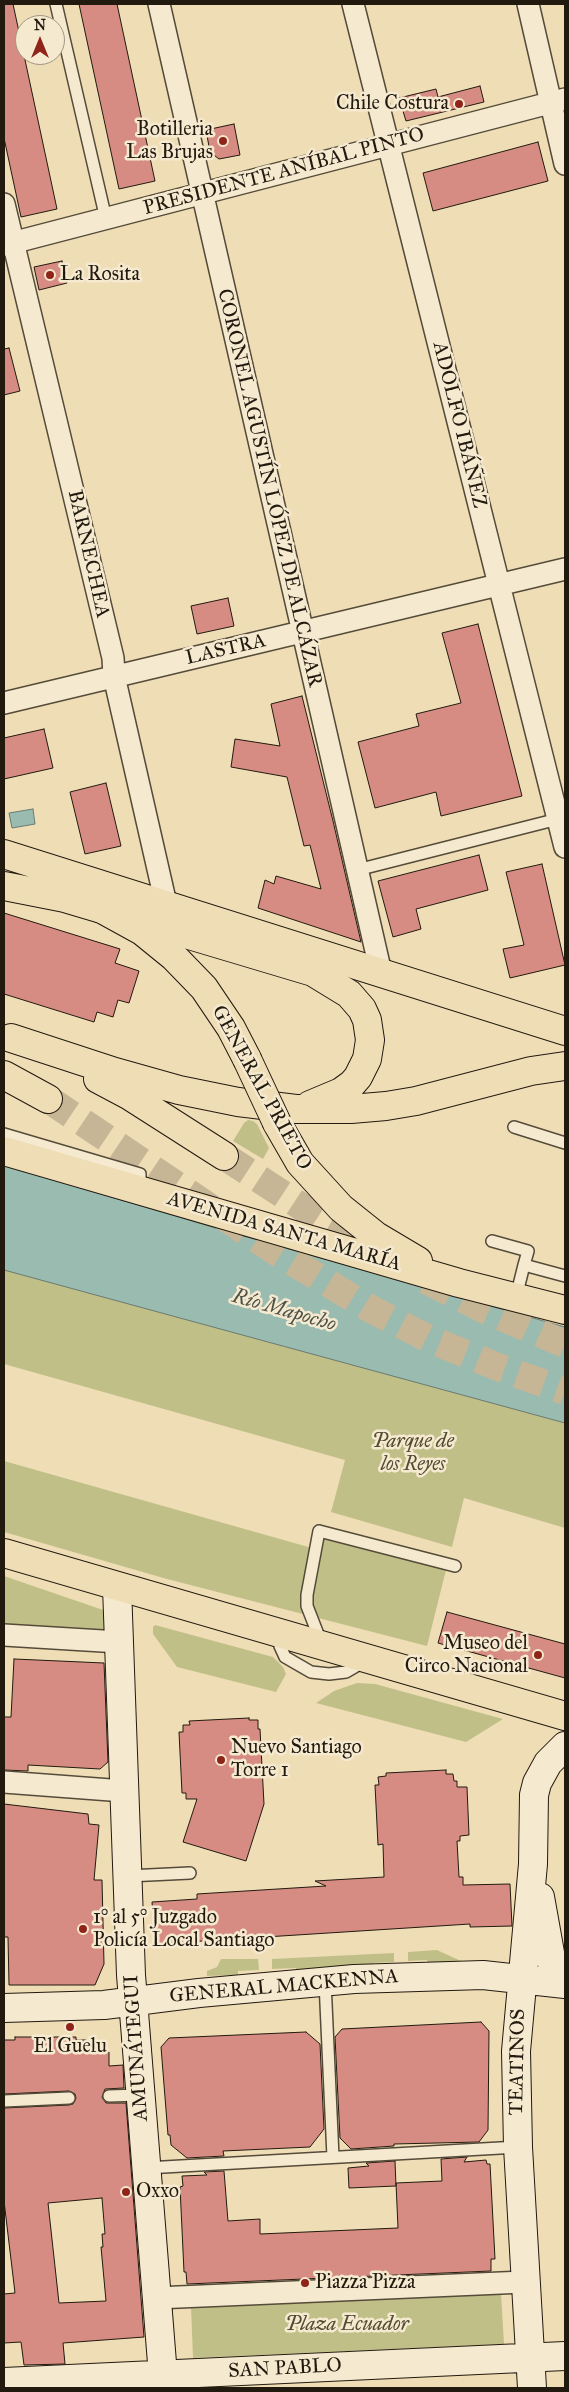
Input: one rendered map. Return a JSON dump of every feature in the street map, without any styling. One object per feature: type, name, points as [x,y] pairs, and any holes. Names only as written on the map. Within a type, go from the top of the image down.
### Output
[{"type":"main road","points":[[4,854],[565,1031]]},
{"type":"main road","name":"GENERAL PRIETO","points":[[4,886],[65,898],[102,909],[142,931],[189,972],[217,1006],[247,1058],[287,1116],[300,1163],[341,1208],[397,1249],[460,1283]]},
{"type":"main road","points":[[102,909],[312,972],[330,981],[355,1000],[362,1009],[370,1031],[370,1050],[364,1069],[352,1084],[340,1092],[287,1116]]},
{"type":"main road","points":[[8,1037],[115,1072],[287,1116],[416,1101],[531,1071],[565,1066]]},
{"type":"main road","points":[[8,1037],[60,1059],[130,1096],[224,1156]]},
{"type":"main road","points":[[4,1075],[48,1099]]},
{"type":"main road","name":"AVENIDA SANTA MARÍA","points":[[4,1151],[460,1283],[565,1310]]},
{"type":"main road","points":[[4,1554],[323,1648],[565,1716]]},
{"type":"main road","name":"AMUNÁTEGUI","points":[[117,1587],[133,2002],[163,2381]]},
{"type":"main road","name":"TEATINOS","points":[[532,2388],[524,2282],[516,2051],[533,1864],[533,1807],[537,1783],[548,1763],[565,1746]]},
{"type":"main road","points":[[533,1864],[552,1964],[565,1982]]},
{"type":"main road","name":"GENERAL MACKENNA","points":[[4,2008],[133,2002],[200,1993],[325,1981],[458,1976],[565,1982]]},
{"type":"main road","name":"SAN PABLO","points":[[4,2382],[163,2381],[565,2356]]},
{"type":"street","name":"CORONEL AGUSTÍN LÓPEZ DE ALCÁZAR","points":[[158,4],[381,973]]},
{"type":"street","name":"ADOLFO IBÁÑEZ","points":[[353,4],[565,847]]},
{"type":"street","points":[[528,4],[558,101],[565,164]]},
{"type":"street","name":"PRESIDENTE ANÍBAL PINTO","points":[[8,244],[558,101]]},
{"type":"street","name":"BARNECHEA","points":[[4,204],[8,244],[113,658],[114,676],[166,904]]},
{"type":"street","name":"LASTRA","points":[[4,703],[565,569]]},
{"type":"street","points":[[4,1635],[119,1642]]},
{"type":"street","points":[[4,1782],[124,1791]]},
{"type":"street","points":[[156,2298],[524,2282]]},
{"type":"lane","points":[[56,4],[106,219]]},
{"type":"lane","points":[[357,870],[558,819]]},
{"type":"lane","points":[[514,1127],[565,1142]]},
{"type":"lane","points":[[4,1134],[140,1174],[140,1190]]},
{"type":"lane","points":[[492,1241],[528,1251],[516,1298]]},
{"type":"lane","points":[[524,1265],[565,1276]]},
{"type":"lane","points":[[323,1648],[307,1606],[310,1569],[319,1531],[455,1566]]},
{"type":"lane","points":[[279,1635],[280,1646],[285,1657],[312,1672],[329,1674],[346,1672],[366,1660]]},
{"type":"lane","points":[[128,1876],[190,1873]]},
{"type":"lane","points":[[325,1981],[333,2158]]},
{"type":"lane","points":[[108,2096],[139,2095]]},
{"type":"lane","points":[[4,2101],[69,2098]]},
{"type":"lane","points":[[146,2168],[518,2147]]},
{"type":"green space","points":[[248,1120],[257,1124],[269,1148],[263,1159],[233,1141],[244,1123]]},
{"type":"green space","name":"Parque de los Reyes","points":[[4,1168],[565,1328],[565,1528],[464,1498],[452,1547],[331,1512],[345,1460],[4,1364]]},
{"type":"green space","points":[[4,1461],[319,1550],[324,1535],[446,1570],[427,1646],[167,1579],[4,1532]]},
{"type":"green space","points":[[4,1576],[106,1611],[110,1631],[4,1626]]},
{"type":"green space","points":[[155,1625],[273,1657],[283,1667],[286,1674],[276,1692],[177,1667],[153,1634],[153,1627]]},
{"type":"green space","points":[[357,1683],[375,1684],[503,1719],[466,1742],[316,1703],[334,1691]]},
{"type":"green space","points":[[437,1950],[463,1962],[428,1964],[427,1960],[408,1961],[408,1952]]},
{"type":"green space","points":[[394,1953],[394,1962],[374,1963],[374,1967],[296,1971],[296,1968],[272,1969],[272,1959]]},
{"type":"green space","points":[[221,1959],[258,1959],[259,1970],[238,1971],[238,1975],[207,1976],[207,1971],[217,1967]]},
{"type":"green space","name":"Plaza Ecuador","points":[[501,2293],[504,2344],[193,2358],[191,2307]]},
{"type":"water","points":[[33,809],[35,824],[12,828],[9,813]]},
{"type":"water","name":"Río Mapocho","points":[[4,1165],[229,1232],[565,1327],[565,1423],[4,1270]]},
{"type":"building","points":[[4,4],[13,4],[15,15],[15,65],[26,65],[57,209],[21,217],[4,138]]},
{"type":"building","points":[[79,4],[117,4],[155,181],[119,189]]},
{"type":"building","points":[[480,86],[484,102],[406,121],[399,98],[436,89],[438,97]]},
{"type":"building","name":"Botilleria Las Brujas","points":[[234,124],[240,155],[219,159],[210,152],[206,130]]},
{"type":"building","points":[[538,142],[548,181],[433,211],[423,173]]},
{"type":"building","name":"La Rosita","points":[[62,261],[67,283],[39,290],[34,267]]},
{"type":"building","points":[[9,348],[20,391],[4,395],[4,349]]},
{"type":"building","points":[[228,598],[234,626],[197,634],[191,606]]},
{"type":"building","points":[[478,624],[522,796],[441,816],[436,792],[375,808],[358,742],[419,726],[416,714],[461,703],[442,633]]},
{"type":"building","points":[[302,696],[361,942],[258,908],[265,880],[274,884],[276,876],[321,889],[310,845],[304,846],[287,777],[231,767],[235,739],[280,746],[271,704]]},
{"type":"building","points":[[44,729],[53,768],[4,779],[4,738]]},
{"type":"building","points":[[106,783],[121,846],[85,854],[70,792]]},
{"type":"building","points":[[479,855],[488,890],[416,909],[421,929],[393,937],[378,881]]},
{"type":"building","points":[[542,864],[565,965],[510,978],[503,949],[524,945],[506,872]]},
{"type":"building","points":[[4,913],[120,949],[115,963],[139,971],[129,1003],[118,1000],[113,1017],[97,1012],[94,1022],[4,994]]},
{"type":"building","points":[[447,1612],[565,1644],[565,1678],[438,1643]]},
{"type":"building","points":[[14,1659],[104,1663],[108,1762],[100,1769],[28,1765],[28,1771],[4,1770],[4,1717],[11,1717]]},
{"type":"building","name":"Nuevo Santiago Torre 1","points":[[249,1718],[249,1720],[258,1720],[258,1729],[260,1729],[264,1804],[246,1861],[183,1842],[197,1799],[186,1799],[186,1793],[182,1793],[179,1732],[183,1732],[183,1725],[190,1725],[189,1721]]},
{"type":"building","points":[[446,1770],[446,1774],[453,1774],[454,1781],[457,1781],[457,1787],[467,1787],[469,1835],[460,1836],[460,1841],[457,1841],[459,1877],[463,1877],[463,1885],[510,1884],[512,1926],[470,1927],[470,1924],[155,1944],[152,1902],[197,1899],[197,1894],[326,1886],[315,1881],[384,1877],[383,1844],[378,1845],[375,1785],[379,1785],[378,1777],[386,1776],[386,1773]]},
{"type":"building","points":[[4,1804],[88,1814],[89,1824],[99,1825],[94,1880],[102,1880],[104,1964],[95,1985],[9,1985],[8,1937],[4,1937]]},
{"type":"building","points":[[481,2022],[489,2031],[488,2130],[479,2142],[394,2144],[394,2146],[351,2149],[340,2138],[335,2037],[342,2029]]},
{"type":"building","points":[[306,2032],[320,2044],[324,2129],[310,2147],[223,2151],[224,2156],[187,2158],[171,2145],[170,2135],[168,2135],[161,2047],[169,2038]]},
{"type":"building","points":[[15,2037],[76,2037],[76,2040],[86,2040],[86,2052],[109,2052],[109,2066],[123,2065],[124,2088],[105,2089],[102,2097],[106,2103],[126,2103],[144,2337],[63,2343],[65,2364],[24,2365],[21,2342],[4,2343],[4,2294],[15,2293],[4,2201],[4,2108],[69,2105],[73,2104],[76,2098],[75,2094],[69,2091],[4,2094],[4,2040],[15,2040]],"holes":[[[102,2198],[105,2234],[102,2234],[103,2247],[101,2247],[106,2301],[59,2303],[48,2203]]]},
{"type":"building","points":[[467,2157],[464,2162],[486,2160],[487,2164],[490,2164],[495,2259],[491,2259],[491,2271],[187,2284],[186,2272],[184,2272],[180,2187],[183,2186],[182,2176],[207,2175],[204,2172],[224,2171],[228,2221],[260,2219],[260,2234],[398,2228],[396,2183],[442,2181],[441,2159]]},
{"type":"building","points":[[395,2161],[396,2186],[349,2188],[348,2168],[369,2166],[366,2163]]},
{"type":"tunnel","points":[[48,1099],[278,1253],[369,1308],[429,1339],[503,1369],[565,1391]]},
{"type":"tunnel","points":[[224,1156],[319,1218],[386,1257]]},
{"type":"tunnel","points":[[426,1280],[483,1309],[565,1344]]},
{"type":"place","name":"Chile Costura","points":[[459,104]]},
{"type":"place","name":"Botilleria Las Brujas","points":[[223,141]]},
{"type":"place","name":"La Rosita","points":[[50,275]]},
{"type":"place","name":"Museo del Circo Nacional","points":[[538,1655]]},
{"type":"place","name":"Nuevo Santiago Torre 1","points":[[221,1760]]},
{"type":"place","name":"1° al 5° Juzgado Policía Local Santiago","points":[[83,1929]]},
{"type":"place","name":"El Guelu","points":[[70,2027]]},
{"type":"place","name":"Oxxo","points":[[126,2192]]},
{"type":"place","name":"Piazza Pizza","points":[[305,2283]]}]
